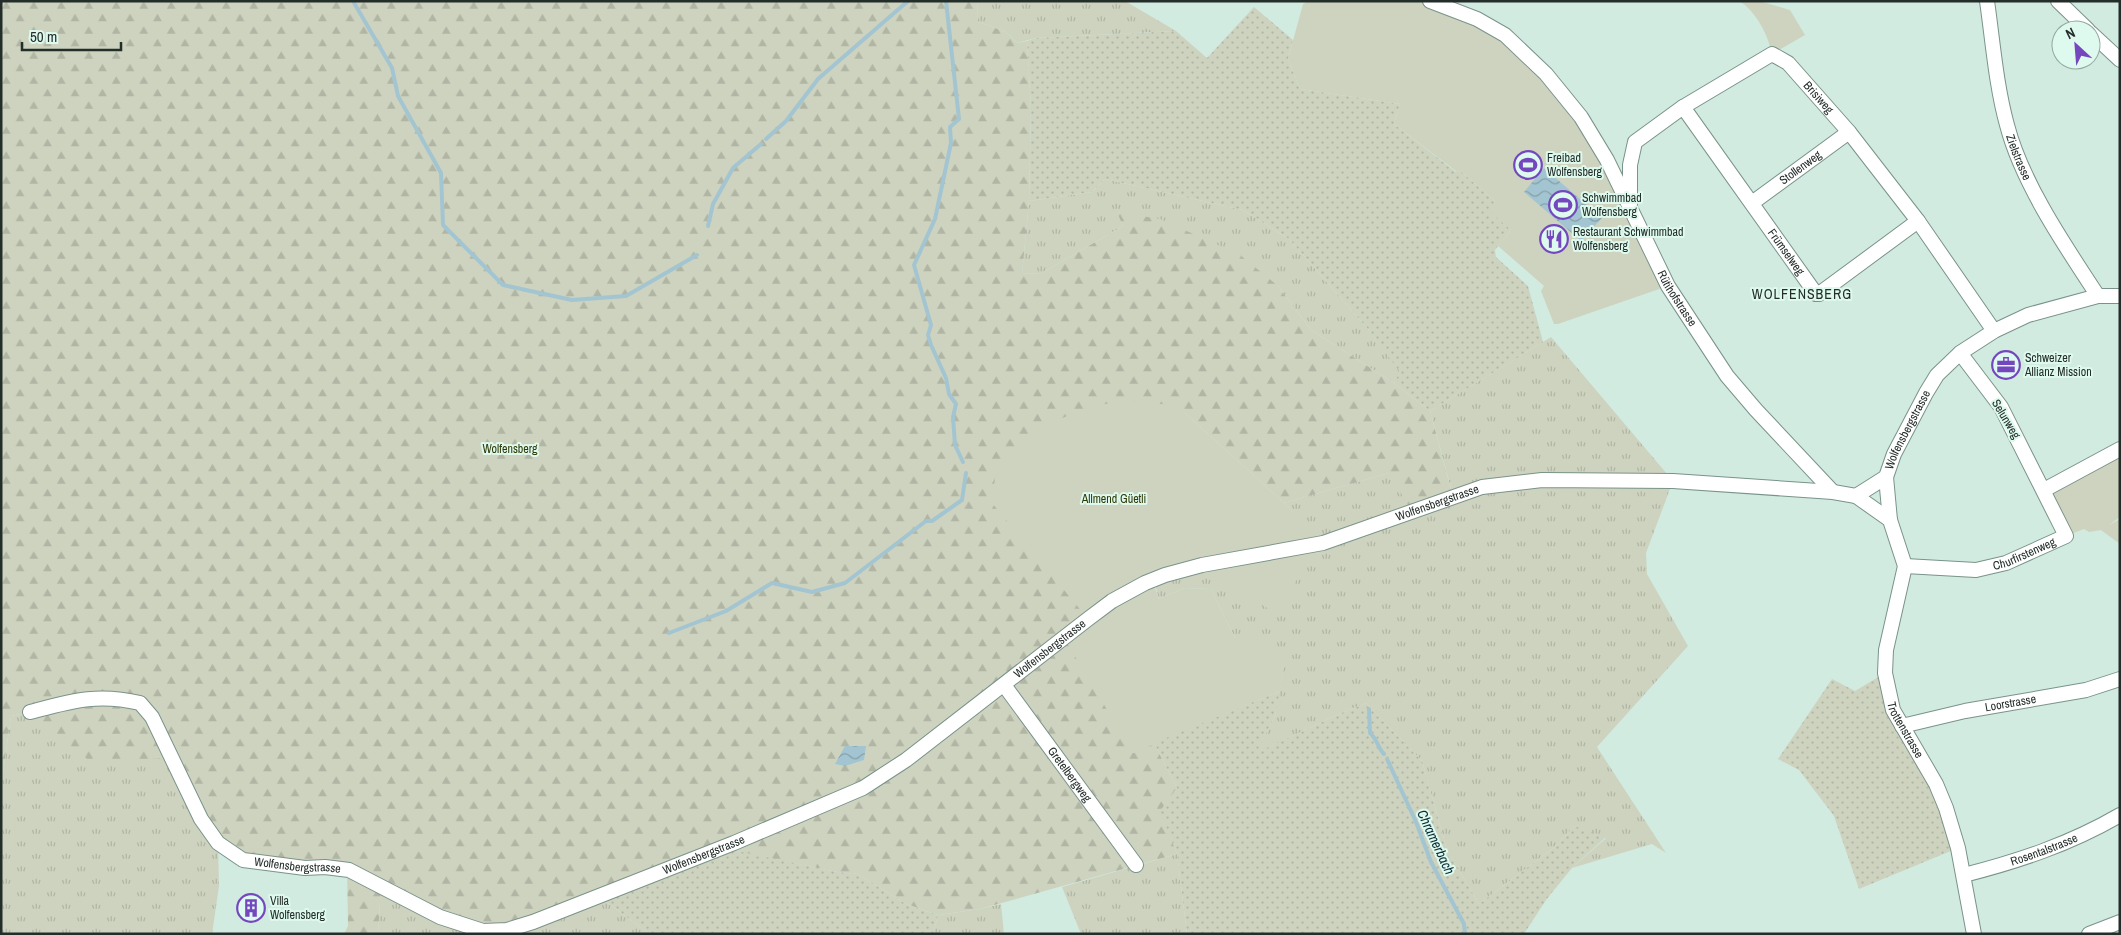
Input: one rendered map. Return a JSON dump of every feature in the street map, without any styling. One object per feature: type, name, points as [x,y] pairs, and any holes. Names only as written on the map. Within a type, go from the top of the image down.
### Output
[{"type":"street","name":"Rütihofstrasse","points":[[1430,1],[1477,19],[1505,35],[1546,74],[1581,117],[1607,160],[1668,286],[1727,376],[1756,410],[1833,492]]},
{"type":"street","name":"Zielstrasse","points":[[1987,1],[1999,89],[2007,127],[2026,175],[2051,222],[2098,296]]},
{"type":"street","points":[[2058,1],[2078,20]]},
{"type":"street","points":[[2101,42],[2120,60]]},
{"type":"street","name":"Brisiweg","points":[[1630,207],[1630,165],[1635,142],[1683,107],[1772,54],[1788,63],[1849,132],[1918,221],[1994,331]]},
{"type":"street","name":"Frümselweg","points":[[1683,107],[1816,294],[1819,294],[1918,221]]},
{"type":"street","name":"Stollenweg","points":[[1752,203],[1849,132]]},
{"type":"street","name":"Wolfensbergstrasse","points":[[30,712],[77,700],[116,697],[140,703],[152,717],[201,819],[218,843],[243,860],[305,868],[325,867],[349,870],[440,917],[483,931],[507,930],[533,922],[734,843],[864,788],[906,760],[1112,602],[1145,583],[1165,575],[1202,565],[1323,544],[1482,487],[1542,480],[1673,481],[1833,492],[1856,496],[1886,477],[1894,454],[1926,393],[1938,375],[1960,353],[1994,331],[2028,316],[2098,296],[2120,296]]},
{"type":"street","name":"Selunweg","points":[[1960,353],[2001,407],[2044,490]]},
{"type":"street","points":[[2044,490],[2120,449]]},
{"type":"street","points":[[1886,477],[1890,520],[1905,566]]},
{"type":"street","name":"Churfirstenweg","points":[[1905,566],[1976,570],[2006,563],[2066,536],[2044,490]]},
{"type":"street","points":[[1856,496],[1890,520]]},
{"type":"street","name":"Trottenstrasse","points":[[1905,566],[1886,650],[1886,673],[1893,710],[1936,784],[1943,800],[1964,875],[1974,934]]},
{"type":"street","name":"Loorstrasse","points":[[1902,726],[1965,711],[2086,690],[2120,679]]},
{"type":"street","name":"Gretelbergweg","points":[[1004,685],[1136,865]]},
{"type":"street","name":"Rosentalstrasse","points":[[1964,875],[2018,861],[2048,850],[2098,828],[2120,815]]},
{"type":"street","points":[[2089,934],[2120,922]]},
{"type":"green space","name":"Wolfensberg","points":[[1,1],[977,1],[978,22],[1006,32],[1017,43],[1027,41],[1031,107],[1029,201],[1022,274],[1042,273],[1123,226],[1117,212],[1160,219],[1240,255],[1278,286],[1311,330],[1394,383],[1430,411],[1453,497],[1412,512],[1389,473],[1284,503],[1185,413],[1088,619],[1133,753],[1154,743],[1177,788],[1161,811],[1177,854],[980,909],[938,915],[906,904],[858,874],[837,872],[748,854],[737,851],[733,843],[533,922],[483,931],[381,887],[378,934],[344,934],[348,926],[347,866],[243,860],[218,843],[171,757],[93,764],[30,712],[11,716],[1,787]]},
{"type":"green space","points":[[977,1],[1125,1],[1176,31],[1036,38],[1017,43],[1006,32],[978,22]]},
{"type":"green space","name":"Freibad Wolfensberg","points":[[1308,1],[1430,1],[1505,35],[1581,117],[1668,286],[1554,324],[1541,291],[1544,286],[1498,246],[1511,230],[1487,210],[1495,201],[1459,170],[1457,172],[1394,124],[1400,104],[1300,89],[1288,59],[1303,4]]},
{"type":"green space","points":[[1739,1],[1759,1],[1790,10],[1805,35],[1772,54],[1768,39],[1756,17]]},
{"type":"green space","points":[[1254,7],[1293,40],[1288,59],[1300,89],[1400,104],[1394,124],[1456,172],[1459,170],[1495,201],[1488,210],[1511,230],[1495,250],[1496,257],[1528,286],[1543,342],[1430,411],[1394,383],[1400,372],[1368,329],[1289,239],[1243,210],[1105,179],[1092,192],[1029,201],[1031,107],[1027,41],[1036,38],[1176,31],[1207,58]]},
{"type":"green space","points":[[1105,179],[1243,210],[1289,239],[1368,329],[1401,372],[1394,383],[1311,330],[1278,286],[1118,212],[1123,226],[1042,273],[1022,274],[1029,201],[1092,192]]},
{"type":"green space","points":[[1551,337],[1673,481],[1646,553],[1647,574],[1688,646],[1597,747],[1666,853],[1652,844],[1572,868],[1606,838],[1574,826],[1556,846],[1479,904],[1447,850],[1422,761],[1366,703],[1255,754],[1275,716],[1284,666],[1235,638],[1211,589],[1185,588],[1159,599],[1155,585],[1171,578],[1322,544],[1284,503],[1389,473],[1453,496],[1430,411]]},
{"type":"green space","name":"Allmend Güetli","points":[[1124,401],[1162,404],[1185,413],[1284,503],[1323,543],[1274,612],[1203,570],[1154,585],[1159,599],[1185,588],[1211,589],[1235,638],[1249,633],[1284,666],[1280,691],[1133,753],[1064,638],[1088,619],[992,503],[995,480],[1000,463],[1010,450],[1020,442],[1058,420],[1083,409]]},
{"type":"green space","points":[[2116,455],[2120,462],[2120,517],[2109,525],[2120,519],[2120,544],[2101,530],[2089,532],[2084,529],[2066,536],[2044,490]]},
{"type":"green space","points":[[1885,673],[1902,726],[1958,848],[1859,889],[1834,816],[1799,770],[1778,759],[1832,679],[1855,691]]},
{"type":"green space","points":[[1280,691],[1275,716],[1256,753],[1366,703],[1422,761],[1447,850],[1479,904],[1556,846],[1574,826],[1606,837],[1572,868],[1546,900],[1524,934],[1187,934],[1177,854],[1160,811],[1177,788],[1154,743]]},
{"type":"green space","points":[[30,712],[171,757],[218,843],[219,886],[212,934],[1,934],[1,787],[11,716]]},
{"type":"green space","points":[[737,851],[837,872],[858,874],[906,904],[938,915],[933,934],[650,934],[605,901],[727,852]]},
{"type":"green space","points":[[1177,854],[1187,934],[1081,934],[1062,887]]},
{"type":"green space","points":[[381,886],[605,901],[650,934],[378,934]]},
{"type":"green space","points":[[1001,904],[1004,934],[933,934],[938,915]]},
{"type":"water","name":"Schwimmbad Wolfensberg","points":[[1544,168],[1602,218],[1581,241],[1524,192]]},
{"type":"water","points":[[845,746],[866,746],[864,760],[845,766],[835,764]]},
{"type":"waterway","points":[[353,1],[392,68],[398,96],[441,173],[443,225],[503,285],[572,300],[626,296],[697,255]]},
{"type":"waterway","points":[[766,139],[786,121],[818,79],[908,1]]},
{"type":"waterway","points":[[946,1],[959,119],[950,127],[951,143],[935,219],[914,265],[931,325],[928,335],[931,345],[946,378],[949,394],[956,404],[953,417],[955,445],[963,462]]},
{"type":"waterway","points":[[708,226],[713,204],[733,168],[761,144]]},
{"type":"waterway","points":[[669,633],[726,611],[772,583],[812,592],[845,583],[926,521],[932,521],[962,500],[966,473]]},
{"type":"waterway","name":"Chramerbach","points":[[1369,709],[1370,733],[1384,754]]},
{"type":"waterway","name":"Chramerbach","points":[[1387,759],[1416,822],[1431,862],[1464,924],[1465,934]]},
{"type":"place","name":"Freibad Wolfensberg","points":[[1528,165]]},
{"type":"place","name":"Schwimmbad Wolfensberg","points":[[1563,205]]},
{"type":"place","name":"Restaurant Schwimmbad Wolfensberg","points":[[1554,239]]},
{"type":"place","name":"Schweizer Allianz Mission","points":[[2006,365]]},
{"type":"place","name":"Villa Wolfensberg","points":[[251,908]]},
{"type":"district","name":"WOLFENSBERG","points":[[1802,294]]}]
